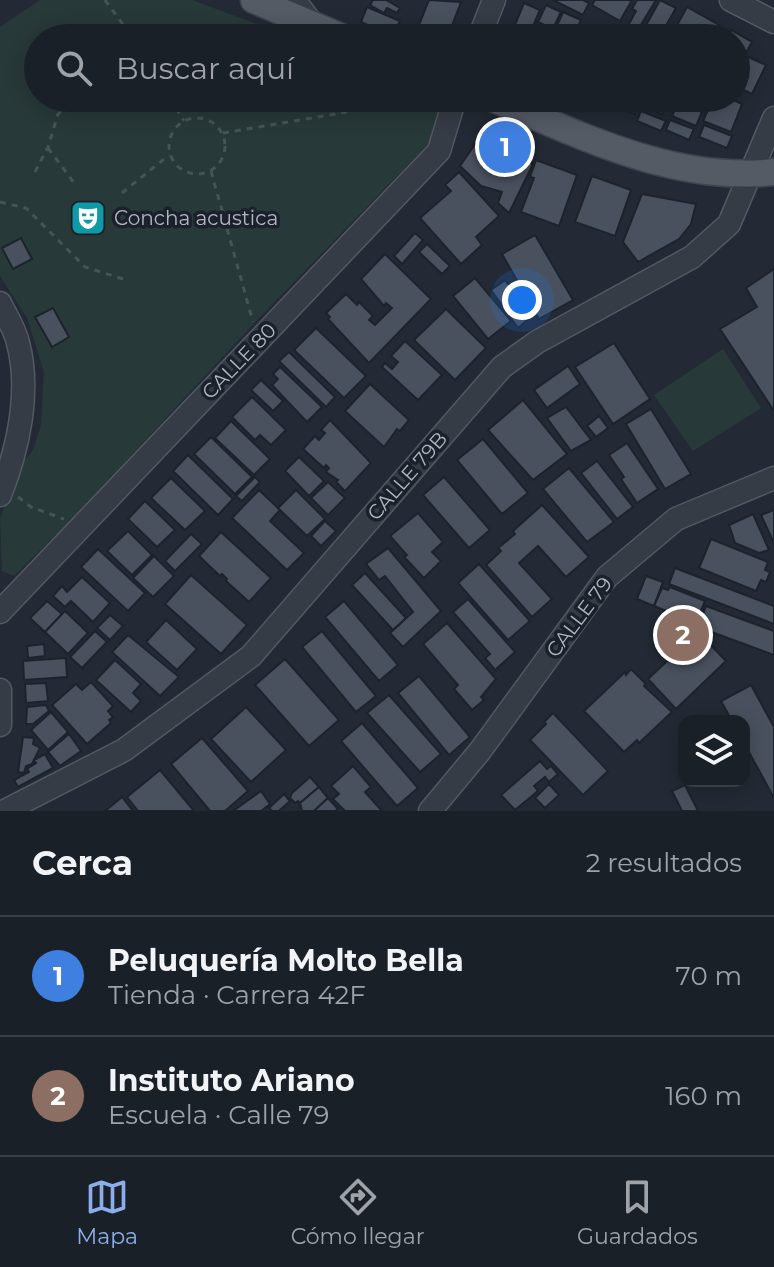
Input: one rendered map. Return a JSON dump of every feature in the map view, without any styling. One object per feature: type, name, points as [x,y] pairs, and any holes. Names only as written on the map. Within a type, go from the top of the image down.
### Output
[{"type":"main road","points":[[254,0],[309,24]]},
{"type":"main road","points":[[525,112],[654,162],[717,174],[762,173]]},
{"type":"street","points":[[294,0],[312,24]]},
{"type":"street","points":[[485,24],[494,0]]},
{"type":"street","points":[[731,0],[774,22]]},
{"type":"street","name":"CALLE 80","points":[[0,612],[439,151],[451,112]]},
{"type":"street","name":"CALLE 79B","points":[[5,811],[124,750],[251,656],[502,367],[537,342],[692,257],[732,221],[762,173],[774,118]]},
{"type":"street","points":[[0,303],[18,342],[24,392],[9,493]]},
{"type":"street","name":"CALLE 79","points":[[430,811],[480,751],[607,577],[676,519],[774,478]]},
{"type":"street","points":[[0,690],[0,725]]},
{"type":"path","points":[[105,0],[123,24]]},
{"type":"path","points":[[35,172],[61,112]]},
{"type":"path","points":[[179,112],[184,121]]},
{"type":"path","points":[[223,133],[347,112]]},
{"type":"path","points":[[201,118],[217,126],[223,133],[223,158],[211,171],[186,173],[170,154],[171,135],[184,121],[201,118]]},
{"type":"path","points":[[48,147],[75,184]]},
{"type":"path","points":[[122,193],[170,154]]},
{"type":"path","points":[[211,171],[258,341]]},
{"type":"path","points":[[0,202],[26,208],[85,267],[126,280]]},
{"type":"path","points":[[9,493],[53,517],[88,519]]},
{"type":"shaded area","points":[[40,0],[192,0],[256,24],[24,24],[24,112],[441,114],[431,141],[259,318],[72,519],[14,576],[2,571],[0,519],[19,468],[33,450],[41,425],[44,372],[27,318],[0,276],[0,27]]},
{"type":"shaded area","points":[[723,349],[761,408],[693,451],[654,395]]},
{"type":"building","points":[[373,0],[386,0],[400,8],[397,13],[387,8],[384,13],[370,5]]},
{"type":"building","points":[[429,0],[461,2],[453,24],[419,24]]},
{"type":"building","points":[[553,0],[583,0],[589,3],[583,15]]},
{"type":"building","points":[[595,0],[632,0],[620,21],[592,5]]},
{"type":"building","points":[[637,0],[656,0],[641,24],[629,24],[636,11],[632,9]]},
{"type":"building","points":[[660,0],[676,8],[667,24],[647,24]]},
{"type":"building","points":[[524,3],[540,10],[534,24],[515,24]]},
{"type":"building","points":[[546,5],[561,12],[555,24],[538,22]]},
{"type":"building","points":[[367,7],[400,21],[399,24],[361,22]]},
{"type":"building","points":[[687,7],[717,24],[678,24]]},
{"type":"building","points":[[563,12],[581,20],[579,24],[558,24]]},
{"type":"building","points":[[750,58],[766,65],[750,93]]},
{"type":"building","points":[[644,112],[666,121],[661,131],[637,121]]},
{"type":"building","points":[[674,112],[702,112],[696,126],[672,116]]},
{"type":"building","points":[[707,112],[739,112],[731,132],[703,121]]},
{"type":"building","points":[[670,120],[694,129],[689,140],[666,130]]},
{"type":"building","points":[[704,125],[732,136],[727,148],[699,137]]},
{"type":"building","points":[[480,137],[533,164],[509,213],[498,203],[502,192],[481,186],[460,166]]},
{"type":"building","points":[[536,160],[577,175],[559,226],[521,212],[534,178],[530,177]]},
{"type":"building","points":[[459,172],[499,216],[476,237],[482,245],[461,264],[420,218],[451,191],[445,185]]},
{"type":"building","points":[[592,176],[631,190],[615,236],[575,222]]},
{"type":"building","points":[[642,194],[696,204],[691,224],[679,239],[638,262],[623,242]]},
{"type":"building","points":[[415,233],[423,240],[402,264],[394,256]]},
{"type":"building","points":[[535,235],[573,300],[539,319],[502,254]]},
{"type":"building","points":[[21,238],[32,259],[13,269],[2,248]]},
{"type":"building","points":[[427,244],[450,266],[442,274],[419,252]]},
{"type":"building","points":[[385,254],[431,299],[369,363],[326,313],[346,294],[373,316],[369,320],[375,325],[392,308],[386,303],[384,306],[361,279]]},
{"type":"building","points":[[774,269],[774,411],[720,329],[757,307],[746,288]]},
{"type":"building","points":[[475,278],[511,321],[488,339],[453,296]]},
{"type":"building","points":[[505,280],[532,316],[518,328],[491,290]]},
{"type":"building","points":[[53,308],[69,337],[52,347],[35,317]]},
{"type":"building","points":[[446,309],[486,348],[455,380],[414,340]]},
{"type":"building","points":[[316,328],[366,376],[344,398],[294,350]]},
{"type":"building","points":[[405,341],[442,375],[418,400],[382,367],[385,363],[392,369],[398,362],[391,356]]},
{"type":"building","points":[[614,343],[650,399],[613,424],[575,367]]},
{"type":"building","points":[[289,352],[335,397],[326,407],[279,361]]},
{"type":"building","points":[[568,366],[580,384],[547,408],[534,390]]},
{"type":"building","points":[[280,367],[322,407],[307,422],[272,385],[278,379],[273,374]]},
{"type":"building","points":[[261,380],[283,401],[273,411],[251,390]]},
{"type":"building","points":[[370,384],[409,420],[400,431],[397,429],[384,447],[345,411]]},
{"type":"building","points":[[252,397],[286,430],[271,445],[260,435],[255,440],[232,417]]},
{"type":"building","points":[[523,400],[567,454],[533,480],[488,430]]},
{"type":"building","points":[[566,407],[591,440],[571,451],[547,418]]},
{"type":"building","points":[[651,409],[691,474],[665,489],[626,424]]},
{"type":"building","points":[[599,416],[608,428],[596,437],[587,426]]},
{"type":"building","points":[[330,420],[371,463],[345,491],[336,482],[338,480],[326,472],[329,468],[326,465],[324,468],[303,449],[315,436],[319,440],[325,433],[321,430]]},
{"type":"building","points":[[231,421],[270,459],[254,475],[215,438]]},
{"type":"building","points":[[211,437],[252,477],[235,494],[194,454]]},
{"type":"building","points":[[483,439],[528,493],[502,514],[457,460]]},
{"type":"building","points":[[627,443],[658,489],[637,503],[609,455]]},
{"type":"building","points":[[188,455],[233,499],[218,515],[173,471]]},
{"type":"building","points":[[299,457],[324,481],[309,496],[285,471]]},
{"type":"building","points":[[597,461],[633,507],[617,519],[581,473]]},
{"type":"building","points":[[569,468],[614,522],[587,542],[543,489]]},
{"type":"building","points":[[255,477],[260,482],[242,501],[236,496]]},
{"type":"building","points":[[444,477],[490,530],[469,548],[423,495]]},
{"type":"building","points":[[171,478],[205,511],[185,530],[151,498]]},
{"type":"building","points":[[328,482],[345,498],[328,515],[311,498]]},
{"type":"building","points":[[259,490],[280,510],[270,521],[304,553],[287,570],[232,518]]},
{"type":"building","points":[[296,490],[325,519],[307,536],[278,508]]},
{"type":"building","points":[[145,501],[175,530],[157,547],[128,519]]},
{"type":"building","points":[[542,505],[589,557],[566,577],[538,546],[519,563],[552,599],[532,617],[486,565],[501,551],[498,548],[515,534],[513,531]]},
{"type":"building","points":[[774,510],[774,541],[773,541],[761,515]]},
{"type":"building","points":[[418,513],[443,542],[432,552],[441,561],[424,578],[390,536]]},
{"type":"building","points":[[753,514],[769,550],[759,553],[735,543],[729,525]]},
{"type":"building","points":[[325,521],[336,531],[321,546],[311,536]]},
{"type":"building","points":[[128,531],[152,555],[132,575],[107,551]]},
{"type":"building","points":[[221,532],[271,578],[249,602],[199,556]]},
{"type":"building","points":[[191,534],[202,544],[175,571],[165,561]]},
{"type":"building","points":[[711,539],[768,562],[765,570],[770,572],[766,582],[761,580],[756,591],[699,568]]},
{"type":"building","points":[[388,548],[441,611],[403,647],[390,633],[413,612],[385,576],[379,580],[366,564]]},
{"type":"building","points":[[98,549],[145,593],[128,611],[81,567]]},
{"type":"building","points":[[154,556],[174,576],[153,597],[133,578]]},
{"type":"building","points":[[479,564],[530,621],[508,640],[458,583]]},
{"type":"building","points":[[675,568],[774,606],[774,624],[669,584]]},
{"type":"building","points":[[365,573],[406,618],[393,630],[352,585]]},
{"type":"building","points":[[191,575],[247,625],[221,654],[165,604]]},
{"type":"building","points":[[646,576],[663,582],[654,606],[637,599]]},
{"type":"building","points":[[82,577],[110,603],[93,622],[71,601],[65,607],[53,596],[62,586],[67,592]]},
{"type":"building","points":[[670,587],[705,601],[696,623],[654,606],[662,588],[668,590]]},
{"type":"building","points":[[468,599],[515,652],[495,670],[485,658],[490,654],[453,612]]},
{"type":"building","points":[[47,601],[62,614],[45,632],[30,618]]},
{"type":"building","points":[[344,601],[398,665],[379,681],[325,617]]},
{"type":"building","points":[[706,606],[774,631],[774,655],[698,627]]},
{"type":"building","points":[[65,611],[88,633],[68,654],[45,632]]},
{"type":"building","points":[[110,615],[123,626],[110,640],[97,628]]},
{"type":"building","points":[[166,620],[197,649],[177,670],[146,642]]},
{"type":"building","points":[[447,623],[496,679],[481,697],[484,700],[472,710],[454,689],[458,685],[423,644]]},
{"type":"building","points":[[95,631],[107,642],[82,668],[70,657]]},
{"type":"building","points":[[322,631],[376,696],[356,712],[302,647]]},
{"type":"building","points":[[698,632],[726,661],[676,709],[648,679]]},
{"type":"building","points":[[128,635],[179,677],[160,696],[112,652]]},
{"type":"building","points":[[44,644],[45,656],[28,658],[27,646]]},
{"type":"building","points":[[66,658],[67,677],[24,680],[23,661]]},
{"type":"building","points":[[285,659],[339,720],[309,746],[255,685]]},
{"type":"building","points":[[115,660],[141,684],[133,693],[141,701],[131,712],[96,680]]},
{"type":"building","points":[[631,669],[672,712],[639,743],[637,740],[624,752],[584,711]]},
{"type":"building","points":[[419,676],[470,737],[449,755],[398,693]]},
{"type":"building","points":[[91,682],[113,706],[108,711],[113,717],[109,720],[111,723],[87,744],[52,705],[76,684],[82,690]]},
{"type":"building","points":[[46,683],[48,701],[26,703],[25,684]]},
{"type":"building","points":[[751,685],[774,727],[774,798],[750,754],[750,715],[729,715],[721,701]]},
{"type":"building","points":[[389,695],[441,754],[420,772],[367,713]]},
{"type":"building","points":[[46,705],[49,711],[33,724],[26,724],[27,707]]},
{"type":"building","points":[[246,707],[286,750],[251,782],[211,739]]},
{"type":"building","points":[[51,712],[68,732],[48,750],[31,730]]},
{"type":"building","points":[[553,713],[608,771],[583,795],[530,740]]},
{"type":"building","points":[[362,723],[418,788],[397,806],[341,741]]},
{"type":"building","points":[[69,734],[81,751],[60,766],[48,752]]},
{"type":"building","points":[[23,737],[34,738],[33,744],[40,748],[24,773],[18,772]]},
{"type":"building","points":[[202,738],[248,791],[225,811],[210,811],[171,764]]},
{"type":"building","points":[[45,754],[53,768],[18,787],[14,780],[29,772],[27,769],[36,763],[34,760]]},
{"type":"building","points":[[540,761],[558,774],[549,782],[545,777],[534,786],[538,791],[515,810],[501,795]]},
{"type":"building","points":[[353,766],[371,787],[365,792],[382,811],[345,811],[333,799],[339,794],[331,786]]},
{"type":"building","points":[[160,770],[194,811],[138,811],[127,797]]},
{"type":"building","points":[[310,777],[319,787],[300,803],[295,803],[290,798],[292,793]]},
{"type":"building","points":[[549,784],[559,795],[545,808],[535,798]]},
{"type":"building","points":[[319,787],[328,798],[314,811],[302,811],[300,803]]},
{"type":"building","points":[[686,787],[698,811],[682,811],[672,791]]},
{"type":"building","points":[[261,791],[270,804],[261,811],[233,811]]},
{"type":"building","points":[[284,794],[290,801],[279,811],[272,811],[269,808]]},
{"type":"building","points":[[122,797],[133,811],[105,811]]},
{"type":"building","points":[[328,798],[338,809],[314,811]]},
{"type":"place","name":"Peluquería Molto Bella","points":[[505,147]]},
{"type":"place","name":"Concha acustica","points":[[88,218]]},
{"type":"place","name":"Instituto Ariano","points":[[683,635]]}]
